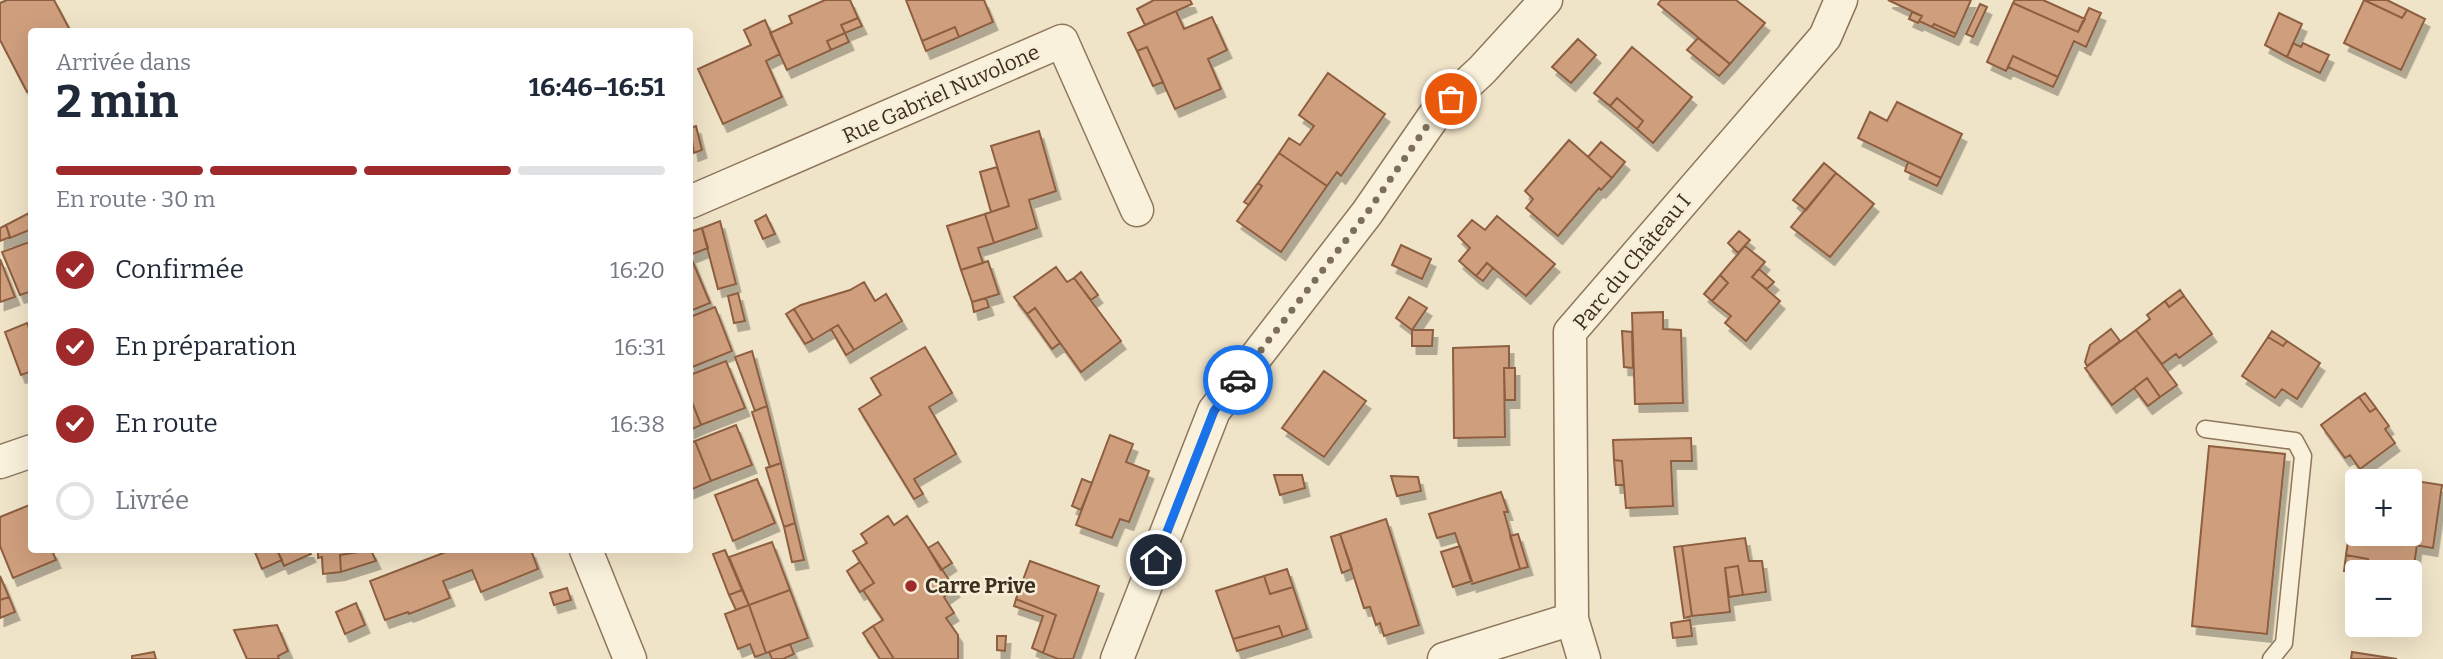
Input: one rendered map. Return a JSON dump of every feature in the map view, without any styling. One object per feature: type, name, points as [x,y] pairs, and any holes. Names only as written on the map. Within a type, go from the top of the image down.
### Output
[{"type":"street","points":[[1117,659],[1214,411],[1367,213],[1436,113],[1482,70],[1546,0]]},
{"type":"street","name":"Parc du Château I","points":[[1584,659],[1573,619],[1570,332],[1825,37],[1842,0]]},
{"type":"street","name":"Rue Gabriel Nuvolone","points":[[693,201],[1062,41],[1137,210]]},
{"type":"street","points":[[0,463],[28,452]]},
{"type":"street","points":[[587,553],[630,659]]},
{"type":"street","points":[[1444,659],[1573,619]]},
{"type":"lane","points":[[2205,429],[2295,441],[2303,456],[2284,643],[2271,659]]},
{"type":"building","points":[[7,0],[54,0],[69,28],[28,28],[27,92],[0,40],[0,3]]},
{"type":"building","points":[[825,0],[850,0],[858,18],[841,25],[845,33],[827,41],[831,50],[787,70],[770,33],[792,23],[789,16]]},
{"type":"building","points":[[906,0],[984,0],[993,22],[959,37],[955,27],[922,41]]},
{"type":"building","points":[[1154,0],[1190,0],[1192,4],[1145,25],[1137,9]]},
{"type":"building","points":[[1661,0],[1736,0],[1765,23],[1730,64],[1658,4]]},
{"type":"building","points":[[1888,0],[1971,0],[1956,34],[1934,24],[1932,27],[1919,21],[1922,16]]},
{"type":"building","points":[[2015,0],[2043,0],[2085,19],[2078,32],[2013,3]]},
{"type":"building","points":[[2364,0],[2402,18],[2407,10],[2425,19],[2401,70],[2344,43]]},
{"type":"building","points":[[2364,0],[2387,0],[2407,10],[2402,18]]},
{"type":"building","points":[[2013,3],[2078,32],[2089,8],[2101,13],[2086,47],[2074,41],[2058,77],[2013,56],[2006,71],[1987,62]]},
{"type":"building","points":[[1980,4],[1987,7],[1973,37],[1966,34]]},
{"type":"building","points":[[1176,11],[1184,29],[1212,17],[1227,50],[1208,59],[1221,89],[1175,109],[1147,47],[1137,51],[1128,33]]},
{"type":"building","points":[[1912,12],[1922,16],[1918,23],[1909,19]]},
{"type":"building","points":[[2279,13],[2302,24],[2287,57],[2265,45]]},
{"type":"building","points":[[858,18],[862,26],[845,33],[841,25]]},
{"type":"building","points":[[765,20],[780,54],[766,61],[782,97],[723,124],[698,69],[751,45],[744,30]]},
{"type":"building","points":[[1934,24],[1956,34],[1954,37],[1932,27]]},
{"type":"building","points":[[955,27],[959,37],[926,51],[922,41]]},
{"type":"building","points":[[845,33],[849,42],[831,50],[827,41]]},
{"type":"building","points":[[1698,38],[1730,64],[1719,76],[1687,50]]},
{"type":"building","points":[[1578,39],[1596,55],[1571,83],[1552,67]]},
{"type":"building","points":[[2293,43],[2301,47],[2303,43],[2329,55],[2320,73],[2287,57]]},
{"type":"building","points":[[1147,47],[1163,82],[1153,86],[1137,51]]},
{"type":"building","points":[[1632,47],[1692,97],[1653,143],[1637,129],[1643,121],[1617,98],[1610,106],[1594,93]]},
{"type":"building","points":[[2013,56],[2058,77],[2053,87],[2008,67]]},
{"type":"building","points":[[1328,73],[1385,114],[1341,176],[1337,172],[1327,186],[1279,153],[1289,138],[1300,145],[1314,126],[1299,115]]},
{"type":"building","points":[[1617,98],[1643,121],[1637,129],[1610,106]]},
{"type":"building","points":[[1897,102],[1962,134],[1941,178],[1858,138],[1870,112],[1887,121]]},
{"type":"building","points":[[696,126],[702,150],[694,153],[693,147],[693,127]]},
{"type":"building","points":[[1039,131],[1056,191],[1029,200],[1037,228],[994,243],[985,214],[1009,206],[991,146]]},
{"type":"building","points":[[1569,140],[1612,178],[1601,190],[1599,188],[1558,236],[1526,208],[1533,199],[1525,191]]},
{"type":"building","points":[[1601,142],[1625,162],[1612,178],[1588,157]]},
{"type":"building","points":[[1279,153],[1327,186],[1281,252],[1237,221],[1262,186],[1258,183]]},
{"type":"building","points":[[1908,162],[1941,178],[1937,186],[1905,171]]},
{"type":"building","points":[[1824,163],[1836,173],[1806,210],[1793,200]]},
{"type":"building","points":[[997,167],[1009,206],[991,212],[980,172]]},
{"type":"building","points":[[1836,173],[1874,204],[1830,257],[1791,227]]},
{"type":"building","points":[[1258,183],[1262,186],[1249,205],[1244,202]]},
{"type":"building","points":[[28,214],[28,231],[10,238],[6,225]]},
{"type":"building","points":[[985,214],[994,243],[978,248],[983,263],[961,270],[947,226]]},
{"type":"building","points":[[766,215],[775,234],[763,239],[755,221]]},
{"type":"building","points":[[1497,216],[1555,264],[1526,296],[1487,263],[1476,276],[1459,261],[1470,248],[1458,236],[1472,220],[1485,230]]},
{"type":"building","points":[[720,221],[736,284],[718,289],[702,228]]},
{"type":"building","points":[[6,225],[10,237],[0,241],[0,228]]},
{"type":"building","points":[[702,228],[708,248],[693,254],[693,231]]},
{"type":"building","points":[[1739,231],[1750,240],[1738,253],[1728,243]]},
{"type":"building","points":[[28,242],[28,292],[20,295],[2,252]]},
{"type":"building","points":[[1401,245],[1431,259],[1422,279],[1392,265]]},
{"type":"building","points":[[1745,246],[1765,262],[1752,277],[1780,301],[1746,341],[1725,323],[1731,316],[1712,301],[1728,283],[1720,275]]},
{"type":"building","points":[[0,259],[15,297],[0,302]]},
{"type":"building","points":[[988,261],[999,294],[972,302],[961,270]]},
{"type":"building","points":[[693,262],[710,303],[693,310]]},
{"type":"building","points":[[1487,263],[1493,268],[1483,281],[1476,276]]},
{"type":"building","points":[[1056,267],[1067,282],[1074,278],[1121,341],[1081,372],[1035,308],[1027,314],[1014,297]]},
{"type":"building","points":[[1759,269],[1774,282],[1767,289],[1752,277]]},
{"type":"building","points":[[1081,272],[1098,295],[1091,300],[1074,278]]},
{"type":"building","points":[[1720,275],[1728,283],[1712,301],[1704,294]]},
{"type":"building","points":[[864,282],[875,301],[886,294],[902,321],[854,350],[838,325],[813,340],[794,309],[850,290]]},
{"type":"building","points":[[2180,290],[2184,296],[2169,307],[2165,301]]},
{"type":"building","points":[[738,293],[745,321],[734,323],[728,296]]},
{"type":"building","points":[[2184,296],[2212,334],[2179,358],[2176,354],[2162,364],[2136,330],[2150,319],[2147,315],[2165,301],[2169,307]]},
{"type":"building","points":[[1409,297],[1427,308],[1412,330],[1396,318]]},
{"type":"building","points":[[986,298],[989,307],[974,312],[972,302]]},
{"type":"building","points":[[715,307],[732,351],[693,367],[693,316]]},
{"type":"building","points":[[1035,308],[1060,343],[1052,349],[1027,314]]},
{"type":"building","points":[[794,309],[813,340],[805,344],[786,314]]},
{"type":"building","points":[[1663,312],[1663,329],[1681,330],[1683,403],[1635,404],[1632,313]]},
{"type":"building","points":[[27,323],[28,372],[21,375],[5,332]]},
{"type":"building","points":[[838,325],[854,350],[846,355],[831,329]]},
{"type":"building","points":[[2111,329],[2120,341],[2087,366],[2085,362],[2090,345]]},
{"type":"building","points":[[1412,330],[1433,330],[1432,346],[1412,346]]},
{"type":"building","points":[[2136,330],[2177,385],[2160,397],[2147,378],[2112,405],[2085,368]]},
{"type":"building","points":[[1622,331],[1632,332],[1633,368],[1624,367]]},
{"type":"building","points":[[2272,331],[2287,341],[2283,346],[2268,337]]},
{"type":"building","points":[[2268,337],[2283,346],[2287,341],[2320,363],[2297,399],[2282,389],[2275,398],[2242,376]]},
{"type":"building","points":[[1509,346],[1509,368],[1504,368],[1505,437],[1454,438],[1453,348]]},
{"type":"building","points":[[925,347],[952,393],[929,407],[956,454],[914,479],[923,494],[914,499],[859,409],[881,395],[871,378]]},
{"type":"building","points":[[752,351],[767,406],[755,411],[735,357]]},
{"type":"building","points":[[726,361],[745,408],[701,425],[693,405],[693,374]]},
{"type":"building","points":[[1504,368],[1515,368],[1515,400],[1505,400]]},
{"type":"building","points":[[1324,371],[1366,401],[1324,457],[1282,428]]},
{"type":"building","points":[[2147,378],[2160,397],[2148,406],[2134,388]]},
{"type":"building","points":[[2365,393],[2376,408],[2370,412],[2359,397]]},
{"type":"building","points":[[2359,397],[2370,412],[2376,408],[2389,426],[2385,429],[2395,443],[2360,469],[2350,455],[2345,458],[2321,425]]},
{"type":"building","points":[[693,405],[701,425],[693,429]]},
{"type":"building","points":[[767,406],[781,463],[770,467],[752,412]]},
{"type":"building","points":[[736,425],[752,465],[711,481],[695,441]]},
{"type":"building","points":[[1110,435],[1133,444],[1126,462],[1149,471],[1129,522],[1120,519],[1112,538],[1076,525]]},
{"type":"building","points":[[1691,438],[1692,461],[1671,461],[1673,506],[1626,508],[1622,461],[1614,460],[1613,440]]},
{"type":"building","points":[[695,441],[711,481],[693,489]]},
{"type":"building","points":[[2209,446],[2285,454],[2267,634],[2192,626]]},
{"type":"building","points":[[1614,460],[1622,461],[1624,485],[1616,485]]},
{"type":"building","points":[[781,463],[795,523],[784,527],[766,468]]},
{"type":"building","points":[[1274,475],[1302,475],[1305,488],[1280,495]]},
{"type":"building","points":[[1391,476],[1418,477],[1421,491],[1397,496]]},
{"type":"building","points":[[757,479],[775,523],[733,541],[715,495]]},
{"type":"building","points":[[1082,479],[1092,483],[1081,510],[1072,506]]},
{"type":"building","points":[[2422,482],[2442,485],[2433,548],[2421,546]]},
{"type":"building","points":[[1501,492],[1520,569],[1472,584],[1455,533],[1437,538],[1429,514]]},
{"type":"building","points":[[28,506],[28,553],[53,553],[56,560],[13,578],[0,546],[0,517]]},
{"type":"building","name":"Carre Prive","points":[[888,516],[894,525],[907,516],[955,589],[944,597],[954,613],[946,618],[958,635],[958,659],[894,659],[873,626],[883,620],[863,590],[874,583],[853,551],[867,543],[861,534]]},
{"type":"building","points":[[1386,519],[1419,625],[1384,636],[1380,623],[1376,625],[1370,607],[1364,608],[1340,534]]},
{"type":"building","points":[[795,523],[804,560],[792,562],[784,527]]},
{"type":"building","points":[[1340,534],[1352,569],[1342,573],[1331,537]]},
{"type":"building","points":[[1518,534],[1528,567],[1520,569],[1510,536]]},
{"type":"building","points":[[1745,538],[1749,561],[1762,561],[1766,592],[1743,595],[1738,566],[1725,568],[1730,612],[1692,616],[1682,546]]},
{"type":"building","points":[[772,542],[790,590],[749,605],[729,557]]},
{"type":"building","points":[[938,542],[952,563],[941,570],[928,548]]},
{"type":"building","points":[[1460,546],[1472,581],[1453,587],[1441,552]]},
{"type":"building","points":[[1682,546],[1692,616],[1684,618],[1674,547]]},
{"type":"building","points":[[2347,546],[2417,546],[2415,560],[2368,560],[2346,555]]},
{"type":"building","points":[[725,550],[742,590],[729,595],[713,554]]},
{"type":"building","points":[[255,553],[278,553],[282,560],[262,569]]},
{"type":"building","points":[[278,553],[311,554],[284,566]]},
{"type":"building","points":[[318,553],[352,553],[340,555],[341,572],[323,574],[322,557],[318,558]]},
{"type":"building","points":[[372,553],[376,561],[341,572],[340,555]]},
{"type":"building","points":[[443,553],[532,553],[538,569],[481,592],[472,570],[443,581],[450,598],[385,620],[370,581]]},
{"type":"building","points":[[2346,555],[2368,559],[2368,560],[2345,560]]},
{"type":"building","points":[[1030,561],[1099,586],[1073,659],[1058,659],[1043,653],[1056,615],[1016,599]]},
{"type":"building","points":[[860,562],[874,583],[860,592],[847,571]]},
{"type":"building","points":[[1738,566],[1743,595],[1729,597],[1725,568]]},
{"type":"building","points":[[1287,569],[1293,587],[1270,594],[1264,576]]},
{"type":"building","points":[[0,576],[9,597],[0,600]]},
{"type":"building","points":[[1264,576],[1270,594],[1293,587],[1307,629],[1283,637],[1279,626],[1233,639],[1216,591]]},
{"type":"building","points":[[567,588],[571,600],[554,605],[550,593]]},
{"type":"building","points":[[742,590],[749,605],[736,610],[729,595]]},
{"type":"building","points":[[790,590],[808,638],[766,653],[749,605]]},
{"type":"building","points":[[9,597],[15,612],[0,618],[0,600]]},
{"type":"building","points":[[1016,599],[1056,615],[1043,653],[1032,648],[1043,616],[1014,606]]},
{"type":"building","points":[[356,603],[365,625],[345,634],[336,612]]},
{"type":"building","points":[[749,605],[766,653],[755,657],[750,644],[738,649],[725,614]]},
{"type":"building","points":[[1690,620],[1692,636],[1673,638],[1671,623]]},
{"type":"building","points":[[277,625],[288,651],[278,656],[279,659],[247,659],[234,630]]},
{"type":"building","points":[[873,626],[894,659],[880,659],[863,633]]},
{"type":"building","points":[[1279,626],[1283,637],[1237,651],[1233,639]]},
{"type":"building","points":[[997,636],[1006,636],[1005,651],[997,650]]},
{"type":"building","points":[[790,644],[794,654],[783,659],[772,659],[769,652]]},
{"type":"building","points":[[154,652],[156,659],[132,659],[132,656]]},
{"type":"building","points":[[2352,652],[2397,659],[2351,659]]},
{"type":"way so far","points":[[1238,380],[1367,213],[1436,113],[1451,99]]},
{"type":"place","name":"Carre Prive","points":[[911,586]]},
{"type":"route","points":[[1156,560],[1214,411],[1238,380]]}]
